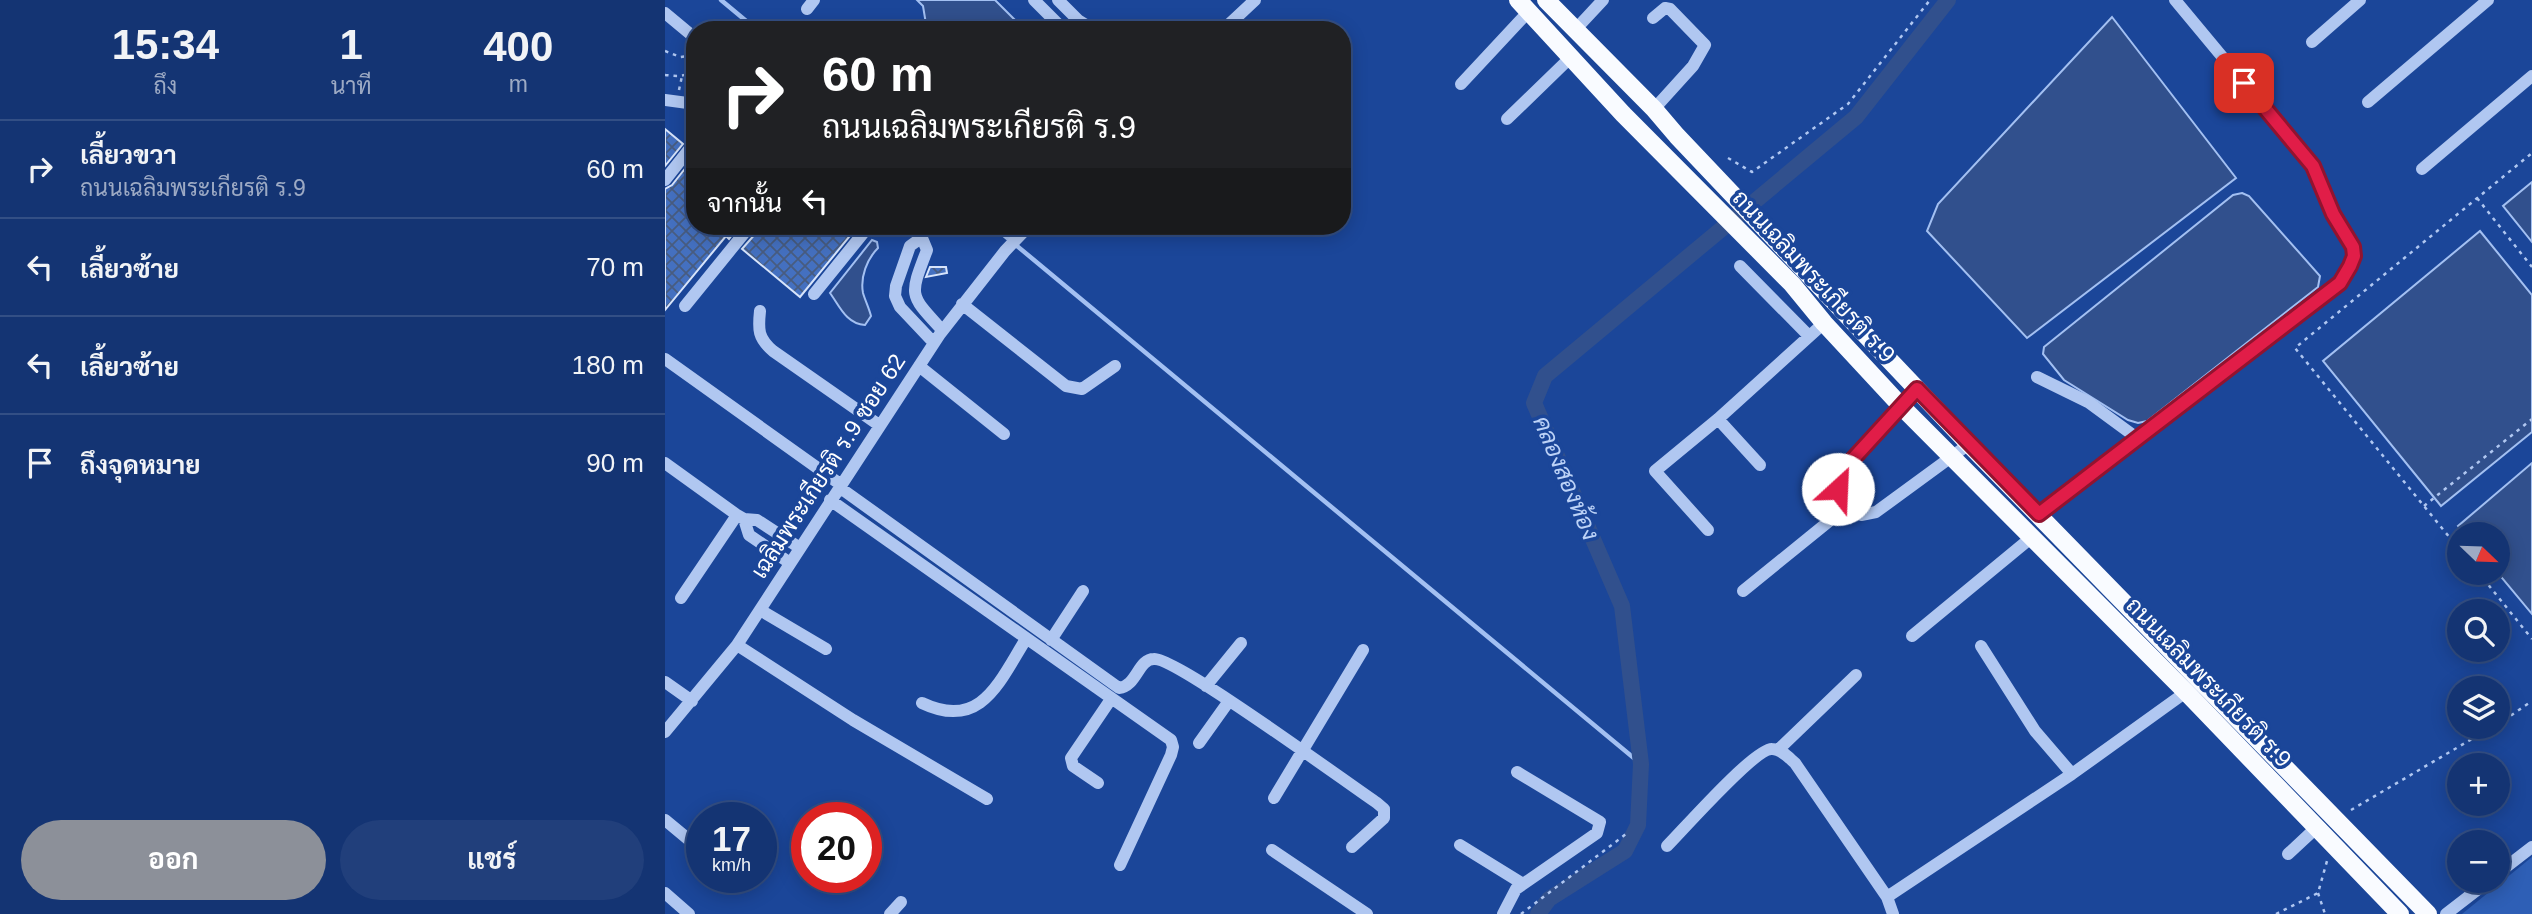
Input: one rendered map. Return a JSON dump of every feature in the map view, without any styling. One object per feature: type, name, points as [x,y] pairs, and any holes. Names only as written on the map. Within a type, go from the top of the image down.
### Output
[{"type":"main road","name":"ถนนเฉลิมพระเกียรติ ร.9","points":[[1546,0],[1654,109],[1969,444],[2427,914]]},
{"type":"main road","name":"ถนนเฉลิมพระเกียรติ ร.9","points":[[1523,6],[1793,284],[1824,323],[1901,406],[2186,692],[2400,914]]},
{"type":"street","points":[[1034,0],[1055,21]]},
{"type":"street","points":[[1058,0],[1071,21]]},
{"type":"street","points":[[1233,21],[1255,0]]},
{"type":"street","points":[[1575,30],[1603,0]]},
{"type":"street","points":[[2039,514],[2340,283],[2354,256],[2353,247],[2333,214],[2313,166],[2175,0]]},
{"type":"street","points":[[2312,42],[2360,0]]},
{"type":"street","points":[[2368,102],[2488,0]]},
{"type":"street","points":[[1461,83],[1523,6]]},
{"type":"street","points":[[1653,18],[1665,8],[1670,9],[1705,45],[1693,66],[1654,109]]},
{"type":"street","points":[[665,13],[686,30]]},
{"type":"street","points":[[1507,119],[1571,57]]},
{"type":"street","points":[[2422,169],[2532,76]]},
{"type":"street","points":[[665,100],[686,103]]},
{"type":"street","points":[[665,180],[686,153]]},
{"type":"street","points":[[685,306],[743,235]]},
{"type":"street","points":[[814,294],[862,235]]},
{"type":"street","points":[[917,235],[910,246],[895,286],[895,296],[900,307],[934,342]]},
{"type":"street","points":[[920,235],[927,250],[913,292],[916,302],[942,330]]},
{"type":"street","name":"เฉลิมพระเกียรติ ร.9 ซอย 62","points":[[665,732],[737,645],[942,330],[1020,235]]},
{"type":"street","points":[[1740,266],[1809,336]]},
{"type":"street","points":[[963,304],[1066,386],[1082,388],[1115,366]]},
{"type":"street","points":[[760,311],[759,334],[773,351],[880,425]]},
{"type":"street","points":[[1709,530],[1655,471],[1718,419],[1824,323]]},
{"type":"street","points":[[665,359],[1119,688],[1129,685],[1147,660],[1152,658],[1164,661],[1229,701],[1384,809],[1384,818],[1352,847]]},
{"type":"street","points":[[919,366],[1004,434]]},
{"type":"street","points":[[2038,377],[2088,402],[2137,438]]},
{"type":"street","points":[[1917,389],[1836,479],[1838,489],[1849,505],[1861,515],[1877,512],[1969,444]]},
{"type":"street","points":[[1718,419],[1760,465]]},
{"type":"street","points":[[666,465],[740,517],[757,520],[800,548]]},
{"type":"street","points":[[830,500],[1171,740],[1173,747],[1120,865]]},
{"type":"street","points":[[1743,591],[1849,505]]},
{"type":"street","points":[[740,517],[749,535],[790,563]]},
{"type":"street","points":[[681,598],[740,517]]},
{"type":"street","points":[[1912,636],[2032,537]]},
{"type":"street","points":[[1051,640],[1083,591]]},
{"type":"street","points":[[759,610],[826,649]]},
{"type":"street","points":[[922,703],[943,712],[969,711],[980,704],[1002,678],[1026,639]]},
{"type":"street","points":[[1206,686],[1241,643]]},
{"type":"street","points":[[737,645],[853,720],[987,799]]},
{"type":"street","points":[[1981,646],[2035,731],[2072,775]]},
{"type":"street","points":[[1274,798],[1363,650]]},
{"type":"street","points":[[1667,846],[1725,785],[1770,750],[1856,675]]},
{"type":"street","points":[[665,682],[692,701]]},
{"type":"street","points":[[1887,897],[2072,775],[2186,692]]},
{"type":"street","points":[[1098,783],[1073,766],[1071,758],[1111,699]]},
{"type":"street","points":[[1199,743],[1229,701]]},
{"type":"street","points":[[1770,750],[1795,763],[1887,897],[1893,914]]},
{"type":"street","points":[[1503,914],[1516,889],[1597,833],[1600,822],[1517,772]]},
{"type":"street","points":[[665,820],[686,837]]},
{"type":"street","points":[[2288,854],[2316,828]]},
{"type":"street","points":[[1459,845],[1523,884]]},
{"type":"street","points":[[2510,864],[2532,847]]},
{"type":"street","points":[[1272,850],[1367,914]]},
{"type":"street","points":[[665,893],[689,914]]},
{"type":"street","points":[[2446,914],[2473,893]]},
{"type":"street","points":[[890,914],[901,902]]},
{"type":"path","points":[[1728,158],[1752,172],[1848,104],[1930,0]]},
{"type":"path","points":[[665,51],[686,56]]},
{"type":"path","points":[[665,75],[678,77],[686,74]]},
{"type":"path","points":[[2447,534],[2295,348],[2532,153]]},
{"type":"path","points":[[2477,198],[2532,267]]},
{"type":"path","points":[[2424,506],[2532,419]]},
{"type":"path","points":[[2488,585],[2532,639]]},
{"type":"path","points":[[2510,716],[2532,701]]},
{"type":"path","points":[[2336,818],[2472,739]]},
{"type":"path","points":[[1521,914],[1626,834]]},
{"type":"path","points":[[2325,914],[2318,893],[2332,844]]},
{"type":"path","points":[[2276,914],[2318,893]]},
{"type":"shaded area","points":[[917,0],[995,0],[1016,21],[926,21],[923,6]]},
{"type":"shaded area","points":[[2112,17],[2236,178],[2027,338],[1927,231],[1938,204]]},
{"type":"shaded area","points":[[2532,182],[2532,242],[2503,206]]},
{"type":"shaded area","points":[[2242,193],[2249,196],[2320,276],[2318,287],[2147,421],[2138,423],[2128,420],[2064,380],[2043,354],[2044,347],[2233,195]]},
{"type":"shaded area","points":[[2480,231],[2532,295],[2532,432],[2441,506],[2323,361]]},
{"type":"shaded area","points":[[872,240],[877,242],[878,248],[864,275],[863,293],[871,316],[865,325],[848,318],[830,293]]},
{"type":"shaded area","points":[[2532,463],[2532,614],[2508,585],[2510,585],[2510,522],[2463,522]]},
{"type":"shaded area","points":[[2532,857],[2532,914],[2462,914],[2488,893],[2510,893],[2510,875]]},
{"type":"building","points":[[665,129],[683,144],[665,166]]},
{"type":"building","points":[[686,167],[686,235],[732,235],[729,239],[726,236],[665,310],[665,189],[672,185]]},
{"type":"building","points":[[754,235],[851,235],[800,297],[742,249]]},
{"type":"building","points":[[930,267],[946,267],[947,273],[926,277]]},
{"type":"waterway","points":[[721,0],[746,21]]},
{"type":"waterway","name":"คลองสองห้อง","points":[[1538,914],[1549,899],[1625,851],[1638,825],[1641,764],[1622,606],[1534,403],[1545,376],[1856,117],[1948,0]]},
{"type":"waterway","points":[[1004,235],[1641,764]]},
{"type":"route","points":[[1838,489],[1836,479],[1842,471],[1917,389],[2039,514],[2340,283],[2354,256],[2353,247],[2333,214],[2313,166],[2244,83]]}]
